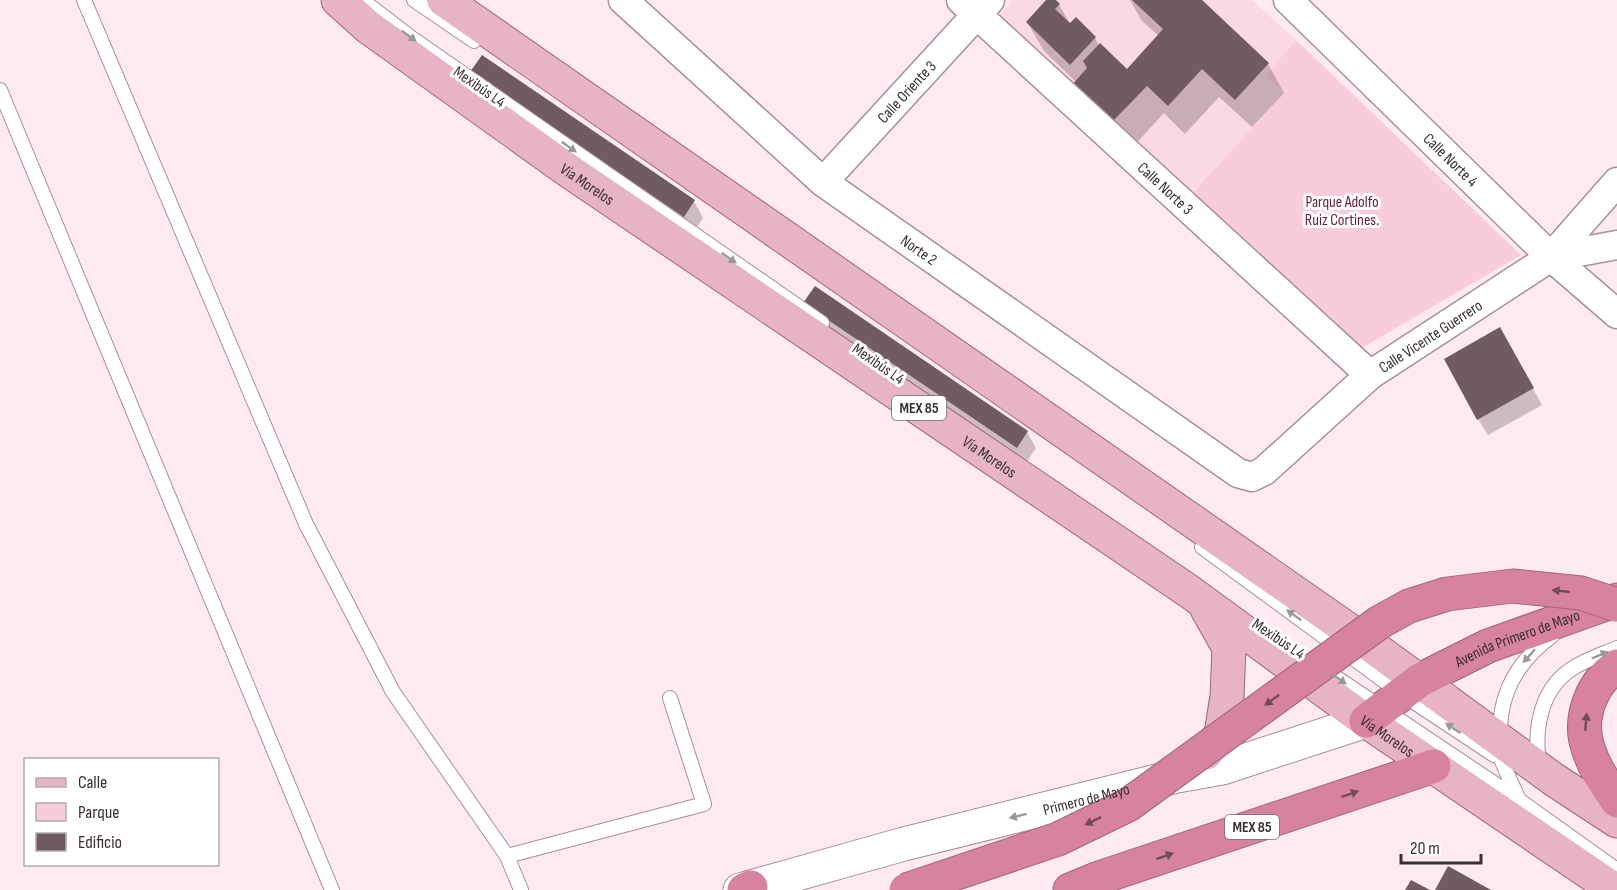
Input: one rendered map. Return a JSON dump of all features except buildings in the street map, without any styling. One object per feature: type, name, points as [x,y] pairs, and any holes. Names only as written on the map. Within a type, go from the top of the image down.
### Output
[{"type":"highway","points":[[906,890],[1058,839],[1128,804],[1370,629],[1409,606],[1447,594],[1513,586],[1581,593],[1617,602]]},
{"type":"highway","name":"Avenida Primero de Mayo","points":[[1393,701],[1488,646],[1617,602]]},
{"type":"highway","points":[[1609,789],[1587,748],[1584,723],[1595,688],[1617,666]]},
{"type":"highway","name":"MEX 85","points":[[1070,890],[1434,766]]},
{"type":"main road","name":"Vía Morelos","points":[[338,0],[368,27],[566,169],[1202,600],[1393,701],[1501,750]]},
{"type":"main road","name":"Vía Morelos","points":[[444,0],[1393,701],[1434,766],[1517,808],[1614,890]]},
{"type":"main road","points":[[1177,776],[1202,758],[1221,734],[1227,696],[1229,648],[1202,600]]},
{"type":"main road","name":"Primero de Mayo","points":[[745,889],[904,844],[1177,776],[1222,768],[1393,701]]},
{"type":"main road","name":"MEX 85","points":[[1501,750],[1539,778],[1617,821]]},
{"type":"main road","points":[[787,877],[805,878],[821,885],[826,890]]},
{"type":"street","name":"Norte 2","points":[[623,0],[823,182],[1238,473]]},
{"type":"street","name":"Calle Norte 4","points":[[1288,0],[1551,257],[1617,314]]},
{"type":"street","name":"Calle Oriente 3","points":[[823,182],[976,5]]},
{"type":"street","name":"Calle Norte 3","points":[[976,5],[1370,375]]},
{"type":"street","name":"Calle Vicente Guerrero","points":[[1238,473],[1252,477],[1264,471],[1370,375],[1551,257],[1617,182]]},
{"type":"street","points":[[1551,257],[1617,245]]},
{"type":"lane","points":[[84,0],[306,524],[393,692],[507,855],[521,890]]},
{"type":"lane","name":"Mexibús L4","points":[[362,0],[413,39],[834,331]]},
{"type":"lane","name":"Mexibús L4","points":[[414,0],[489,51]]},
{"type":"lane","points":[[0,90],[332,890]]},
{"type":"lane","points":[[616,137],[1117,486]]},
{"type":"lane","name":"Mexibús L4","points":[[988,439],[1248,618]]},
{"type":"lane","name":"Mexibús L4","points":[[1192,540],[1393,701],[1517,808],[1617,870]]},
{"type":"lane","points":[[1517,808],[1501,750],[1500,720],[1509,687],[1530,654],[1557,633],[1617,612]]},
{"type":"lane","points":[[1539,778],[1536,747],[1539,722],[1547,696],[1568,671],[1617,648]]},
{"type":"lane","name":"Mexibús L4","points":[[1306,657],[1393,701]]},
{"type":"lane","points":[[507,855],[704,804],[670,698]]},
{"type":"shaded area","points":[[1013,0],[1252,0],[1296,40],[1266,75],[1284,92],[1191,195],[995,20]]},
{"type":"green space","name":"Parque Adolfo Ruiz Cortines.","points":[[1296,40],[1521,255],[1357,351],[1191,195],[1284,92],[1265,76]]}]
